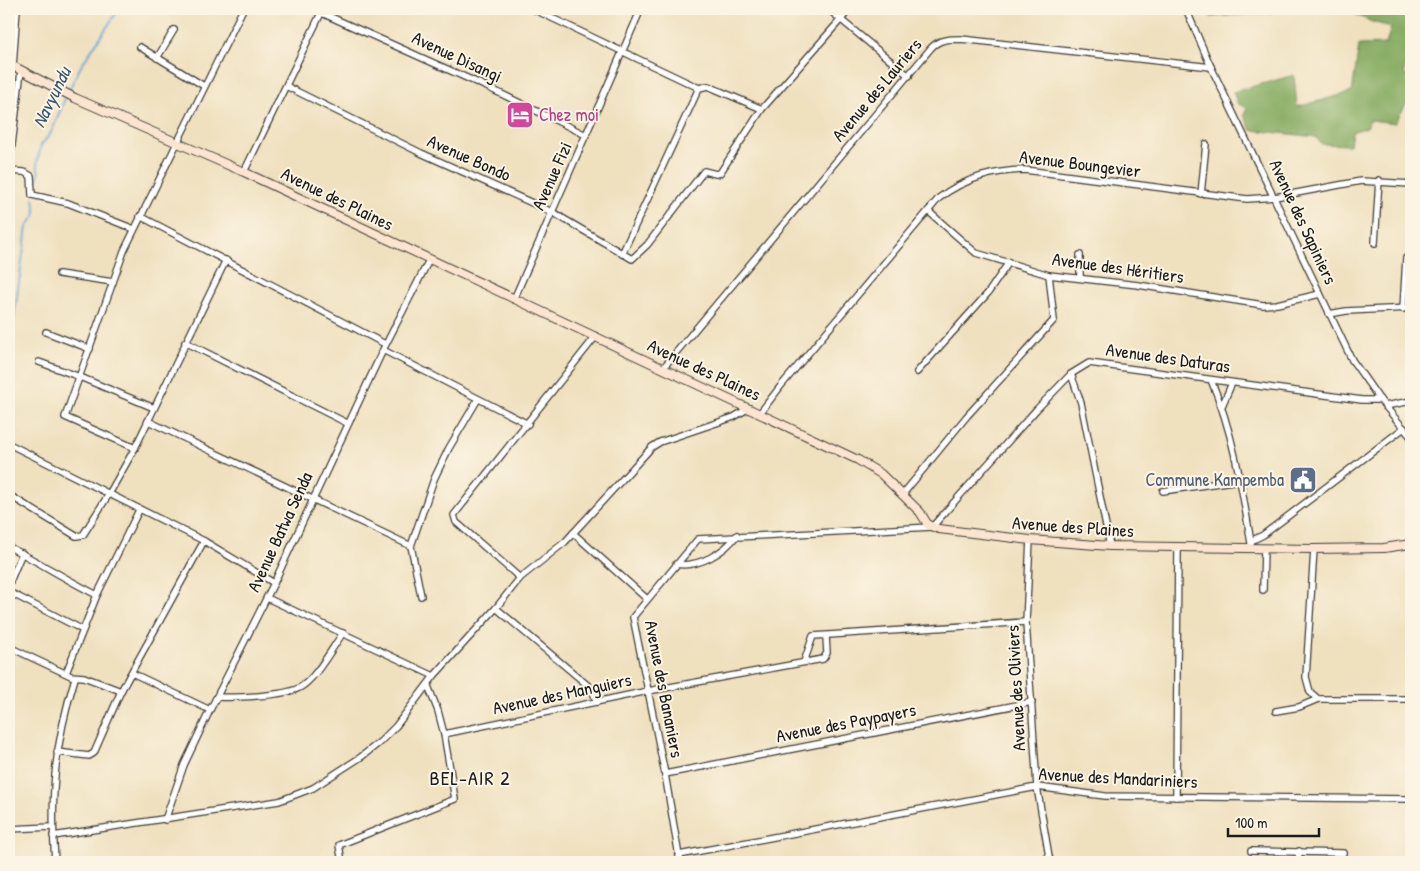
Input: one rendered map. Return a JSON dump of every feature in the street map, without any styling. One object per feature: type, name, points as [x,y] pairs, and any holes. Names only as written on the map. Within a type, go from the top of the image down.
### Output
[{"type":"street","points":[[17,9],[9,170],[24,172],[31,176],[34,196],[68,203],[134,229]]},
{"type":"street","points":[[134,448],[65,417],[134,229],[178,144],[204,86],[243,9]]},
{"type":"street","name":"Avenue Disangi","points":[[313,9],[322,11],[487,86],[586,135]]},
{"type":"street","points":[[533,9],[544,11],[699,88],[708,86],[762,110],[850,9]]},
{"type":"street","name":"Avenue Fizi","points":[[514,299],[642,9]]},
{"type":"street","points":[[828,9],[909,76]]},
{"type":"street","name":"Avenue des Sapiniers","points":[[1186,9],[1211,67],[1355,365],[1380,400],[1411,437]]},
{"type":"street","points":[[244,172],[322,11]]},
{"type":"street","points":[[157,58],[174,30]]},
{"type":"street","name":"Avenue des Lauriers","points":[[663,368],[934,44],[946,39],[1211,67]]},
{"type":"street","points":[[140,47],[204,86]]},
{"type":"street","name":"Avenue des Plaines","points":[[14,67],[75,98],[244,172],[760,413],[881,474],[903,494],[932,527],[1030,540],[1110,546],[1178,547],[1251,544],[1264,548],[1314,549],[1384,548],[1411,544]]},
{"type":"street","name":"Avenue Bondo","points":[[286,86],[421,153],[552,212],[632,259],[638,256],[704,171],[716,174],[720,172],[762,110]]},
{"type":"street","points":[[622,254],[699,88]]},
{"type":"street","points":[[1201,194],[1206,144]]},
{"type":"street","name":"Avenue Boungevier","points":[[760,413],[939,198],[964,181],[1010,170],[1025,170],[1247,199],[1275,196],[1342,183],[1379,180],[1411,184]]},
{"type":"street","points":[[1374,243],[1379,180]]},
{"type":"street","name":"Avenue des Héritiers","points":[[928,212],[970,249],[982,255],[1049,275],[1263,304],[1277,304],[1320,294]]},
{"type":"street","points":[[140,216],[226,260],[478,400],[528,424]]},
{"type":"street","points":[[1080,255],[1080,278]]},
{"type":"street","points":[[1403,309],[1406,258],[1411,256]]},
{"type":"street","points":[[9,495],[80,537],[86,532],[110,494],[148,421],[184,342],[226,260]]},
{"type":"street","name":"Avenue Batwa Senda","points":[[165,820],[184,765],[210,710],[274,583],[384,347],[430,260]]},
{"type":"street","points":[[917,372],[988,293],[1009,262]]},
{"type":"street","points":[[59,274],[113,282]]},
{"type":"street","points":[[903,494],[967,416],[1054,320],[1049,275]]},
{"type":"street","points":[[1329,314],[1346,311],[1411,308]]},
{"type":"street","points":[[46,332],[90,349]]},
{"type":"street","points":[[520,578],[456,522],[454,515],[596,336]]},
{"type":"street","points":[[184,342],[347,423]]},
{"type":"street","points":[[39,362],[154,408]]},
{"type":"street","name":"Avenue des Daturas","points":[[932,527],[1071,374],[1083,366],[1098,363],[1232,383],[1362,400],[1380,400]]},
{"type":"street","points":[[1071,374],[1081,403],[1110,546]]},
{"type":"street","points":[[1211,380],[1222,406],[1240,480],[1251,544],[1404,428]]},
{"type":"street","points":[[1222,406],[1232,383]]},
{"type":"street","points":[[421,596],[411,546],[434,479],[449,448],[478,400]]},
{"type":"street","points":[[1385,406],[1411,401]]},
{"type":"street","points":[[53,836],[268,803],[313,788],[380,742],[428,686],[434,676],[496,608],[520,578],[546,560],[656,444],[734,417],[749,408]]},
{"type":"street","points":[[148,421],[411,546]]},
{"type":"street","points":[[11,445],[204,541],[274,583]]},
{"type":"street","points":[[1163,491],[1240,480]]},
{"type":"street","points":[[66,673],[97,595],[139,510]]},
{"type":"street","name":"Avenue des Bananiers","points":[[680,862],[665,774],[633,617],[698,538],[932,527]]},
{"type":"street","points":[[573,533],[647,599]]},
{"type":"street","points":[[676,564],[689,565],[717,554],[727,548],[737,535]]},
{"type":"street","name":"Avenue des Oliviers","points":[[1030,540],[1026,622],[1037,788],[1050,862]]},
{"type":"street","points":[[57,752],[89,756],[93,754],[121,691],[204,541]]},
{"type":"street","points":[[9,547],[68,581],[97,595]]},
{"type":"street","points":[[1176,797],[1178,547]]},
{"type":"street","points":[[1263,590],[1264,548]]},
{"type":"street","points":[[1314,549],[1306,677],[1310,692],[1318,699]]},
{"type":"street","points":[[10,579],[22,553]]},
{"type":"street","points":[[9,592],[83,630]]},
{"type":"street","points":[[266,598],[434,676]]},
{"type":"street","points":[[496,608],[591,688],[597,702]]},
{"type":"street","points":[[804,662],[812,637],[1026,622]]},
{"type":"street","points":[[217,697],[247,697],[299,688],[315,672],[343,633]]},
{"type":"street","name":"Avenue des Manguiers","points":[[444,734],[648,691],[826,657],[826,636]]},
{"type":"street","points":[[10,649],[75,678],[84,678],[121,691]]},
{"type":"street","points":[[132,673],[210,710]]},
{"type":"street","points":[[54,862],[52,796],[57,752],[61,728],[75,678]]},
{"type":"street","points":[[342,862],[338,845],[454,800],[455,795],[444,734],[438,711],[428,686]]},
{"type":"street","points":[[1276,712],[1318,699],[1411,699]]},
{"type":"street","name":"Avenue des Paypayers","points":[[665,774],[1032,702]]},
{"type":"street","name":"Avenue des Mandariniers","points":[[679,855],[1037,788],[1105,796],[1411,799]]},
{"type":"street","points":[[9,829],[52,827]]},
{"type":"street","points":[[1251,850],[1343,852]]},
{"type":"street","points":[[1298,862],[1299,852]]},
{"type":"green space","points":[[1208,9],[1273,9],[1272,13],[1211,17]]},
{"type":"green space","points":[[1361,9],[1411,9],[1411,39],[1404,72],[1408,79],[1410,92],[1409,98],[1395,123],[1370,120],[1367,127],[1352,132],[1350,145],[1321,144],[1316,137],[1251,130],[1244,115],[1247,107],[1238,104],[1233,92],[1294,75],[1297,107],[1352,92],[1359,45],[1386,44],[1391,27],[1356,15]]},
{"type":"waterway","name":"Navyundu","points":[[68,92],[81,66],[119,9]]},
{"type":"waterway","name":"Navyundu","points":[[34,191],[39,174],[37,163],[41,145],[51,133],[66,96]]},
{"type":"waterway","name":"Navyundu","points":[[9,351],[27,227],[36,214],[34,198]]},
{"type":"place","name":"Chez moi","points":[[520,115]]},
{"type":"place","name":"Commune Kampemba","points":[[1303,480]]},
{"type":"district","name":"BEL-AIR 2","points":[[470,778]]}]
